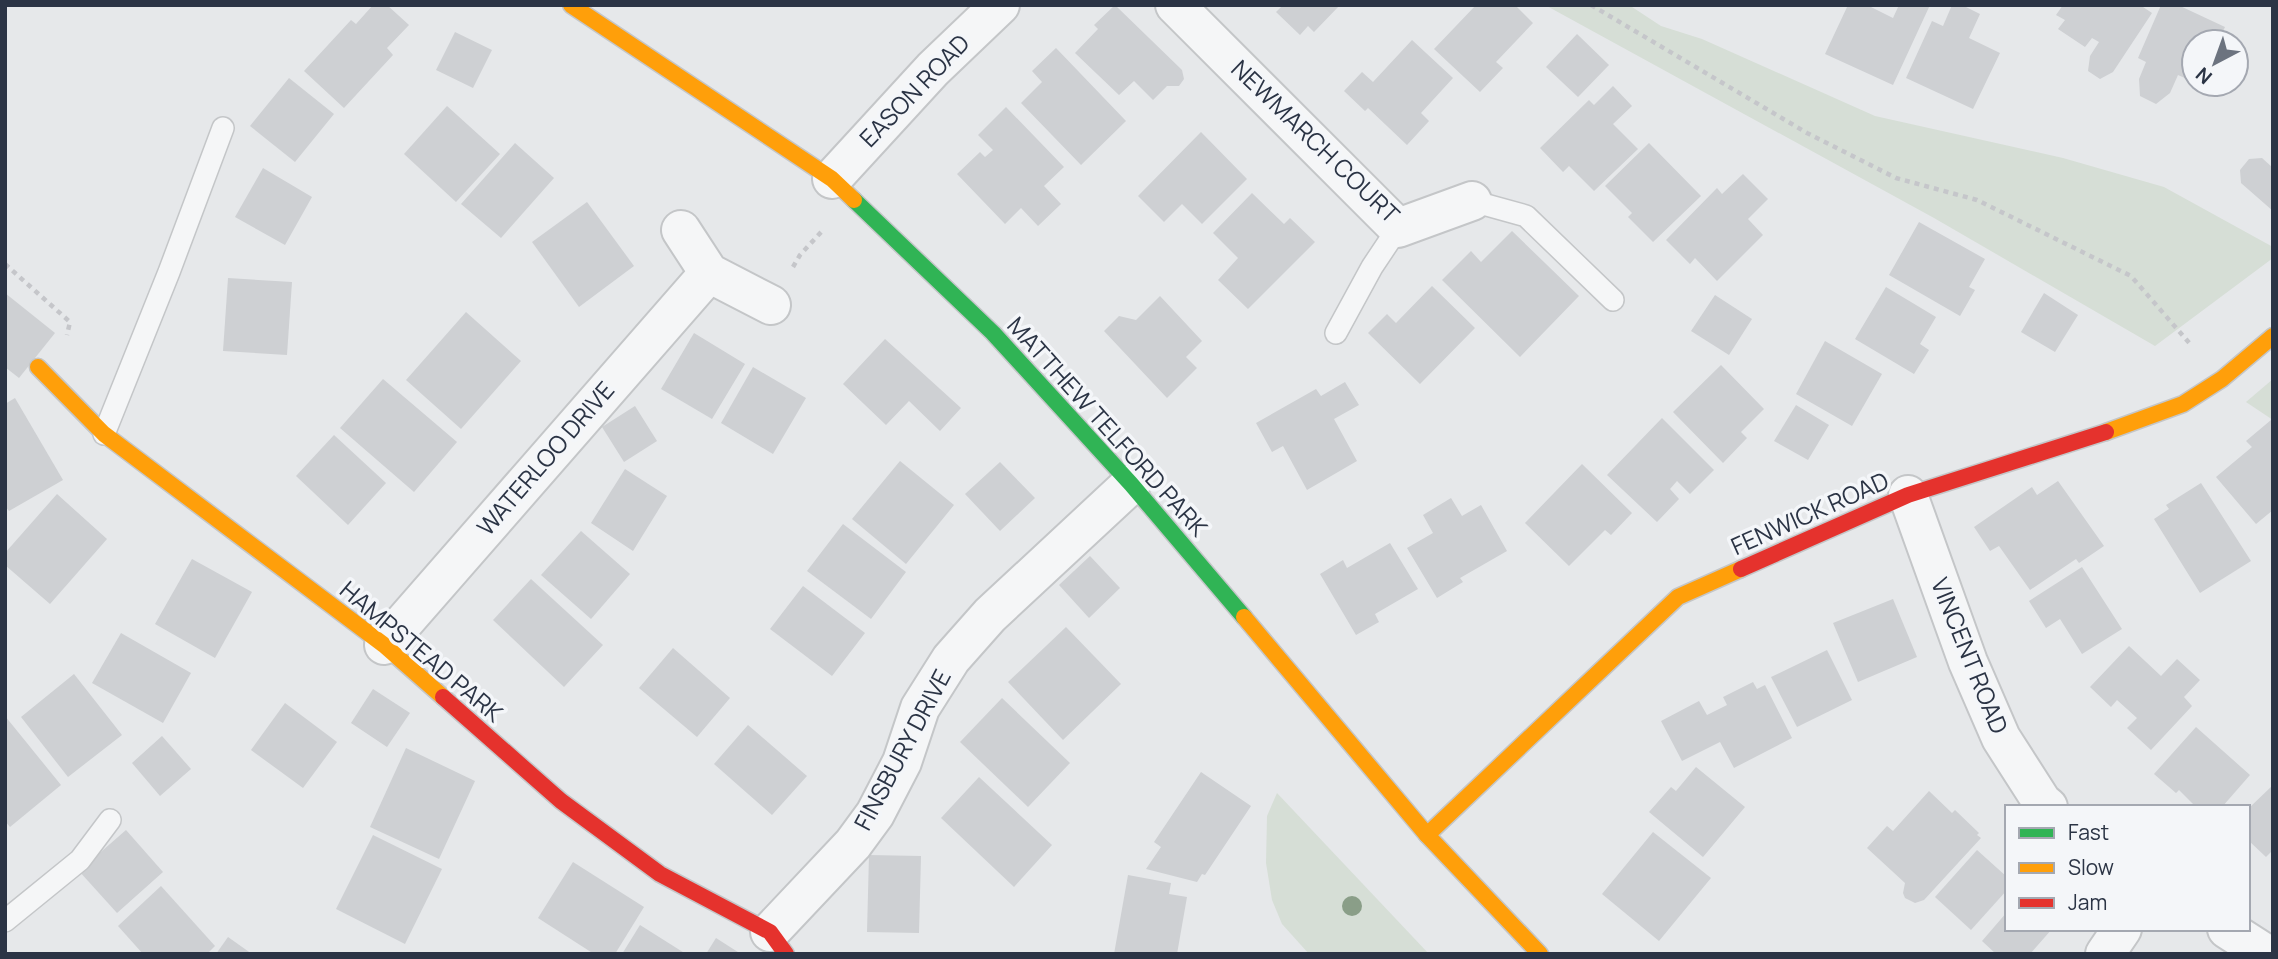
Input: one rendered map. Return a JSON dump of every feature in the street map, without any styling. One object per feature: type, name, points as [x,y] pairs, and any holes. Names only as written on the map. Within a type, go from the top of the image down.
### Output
[{"type":"street","name":"MATTHEW TELFORD PARK","points":[[571,5],[842,189],[993,333],[1130,484],[1427,835],[1540,954]]},
{"type":"street","name":"EASON ROAD","points":[[842,189],[933,69],[1000,5]]},
{"type":"street","name":"NEWMARCH COURT","points":[[1175,5],[1398,228],[1472,201]]},
{"type":"street","points":[[681,230],[709,273],[771,305]]},
{"type":"street","name":"WATERLOO DRIVE","points":[[384,645],[709,273]]},
{"type":"street","name":"FENWICK ROAD","points":[[1427,835],[1678,597],[1908,495],[2147,418],[2182,404],[2234,370],[2273,336]]},
{"type":"street","name":"HAMPSTEAD PARK","points":[[38,367],[104,434],[384,645],[561,801],[660,874],[778,943]]},
{"type":"street","name":"FINSBURY DRIVE","points":[[778,943],[875,814],[902,762],[920,708],[951,659],[990,615],[1130,484]]},
{"type":"street","name":"VINCENT ROAD","points":[[1908,495],[1968,662],[2001,738],[2046,805]]},
{"type":"street","points":[[2105,954],[2121,931]]},
{"type":"street","points":[[2231,931],[2268,948]]},
{"type":"lane","points":[[104,434],[223,128]]},
{"type":"lane","points":[[1472,201],[1526,216],[1613,300]]},
{"type":"lane","points":[[1336,333],[1372,267],[1398,228]]},
{"type":"lane","points":[[5,921],[80,860],[110,820]]},
{"type":"path","points":[[1591,5],[1851,155],[1896,177],[1978,200],[2131,276],[2195,350],[2234,370]]},
{"type":"path","points":[[771,305],[842,189]]},
{"type":"path","points":[[5,264],[70,322],[53,383]]},
{"type":"shaded area","points":[[1545,5],[1629,5],[1661,26],[1702,39],[1875,116],[2063,158],[2164,187],[2273,247],[2273,258],[2155,346],[1934,218]]},
{"type":"shaded area","points":[[2273,379],[2273,420],[2246,402]]},
{"type":"shaded area","points":[[1277,793],[1429,954],[1309,954],[1282,924],[1272,900],[1266,863],[1267,816]]},
{"type":"building","points":[[373,5],[387,5],[409,25],[387,48],[393,55],[344,108],[304,71],[351,20],[356,24]]},
{"type":"building","points":[[1115,5],[1182,70],[1184,79],[1179,86],[1167,86],[1153,100],[1134,81],[1119,95],[1075,53],[1098,29],[1094,25]]},
{"type":"building","points":[[1283,5],[1340,5],[1314,32],[1308,26],[1300,35],[1276,12]]},
{"type":"building","points":[[1476,5],[1515,5],[1533,23],[1496,62],[1503,68],[1480,92],[1434,49]]},
{"type":"building","points":[[1848,5],[1867,5],[1893,18],[1899,5],[1930,5],[1893,85],[1825,54]]},
{"type":"building","points":[[1952,5],[1962,5],[1980,14],[1969,38],[2000,53],[1973,109],[1906,78],[1932,21],[1943,26]]},
{"type":"building","points":[[2063,5],[2140,5],[2152,13],[2113,72],[2100,79],[2088,71],[2090,56],[2099,42],[2092,38],[2085,47],[2058,29],[2065,20],[2056,15]]},
{"type":"building","points":[[2161,5],[2178,5],[2225,27],[2180,28],[2180,76],[2178,75],[2170,93],[2156,104],[2140,96],[2139,79],[2146,62],[2138,58]]},
{"type":"building","points":[[455,32],[492,50],[473,88],[436,70]]},
{"type":"building","points":[[1577,34],[1609,65],[1578,97],[1546,67]]},
{"type":"building","points":[[1412,40],[1453,78],[1421,113],[1429,121],[1407,145],[1368,108],[1365,111],[1344,91],[1362,72],[1373,82]]},
{"type":"building","points":[[1056,48],[1126,121],[1081,165],[1021,103],[1042,82],[1032,71]]},
{"type":"building","points":[[289,78],[334,114],[295,162],[250,126]]},
{"type":"building","points":[[1613,86],[1632,106],[1613,124],[1638,149],[1594,191],[1569,166],[1563,172],[1540,148],[1589,100],[1594,105]]},
{"type":"building","points":[[447,106],[500,154],[456,202],[404,154]]},
{"type":"building","points":[[1006,107],[1064,167],[1044,186],[1061,204],[1038,226],[1021,208],[1005,224],[957,174],[980,152],[985,157],[993,150],[978,135]]},
{"type":"building","points":[[1201,132],[1247,179],[1202,224],[1182,204],[1164,222],[1138,196]]},
{"type":"building","points":[[515,143],[554,178],[501,238],[461,204]]},
{"type":"building","points":[[1649,143],[1701,196],[1653,242],[1628,217],[1632,213],[1605,186]]},
{"type":"building","points":[[2262,158],[2273,168],[2273,211],[2241,183],[2240,170],[2249,159]]},
{"type":"building","points":[[263,168],[312,197],[285,245],[235,217]]},
{"type":"building","points":[[1743,174],[1768,199],[1748,219],[1763,235],[1717,281],[1695,258],[1690,264],[1666,240],[1717,188],[1722,194]]},
{"type":"building","points":[[1252,193],[1284,224],[1290,218],[1315,242],[1248,309],[1218,280],[1238,258],[1213,233]]},
{"type":"building","points":[[587,202],[634,266],[579,307],[532,242]]},
{"type":"building","points":[[1919,222],[1985,259],[1969,287],[1975,290],[1960,316],[1889,275]]},
{"type":"building","points":[[1512,231],[1579,296],[1520,357],[1442,280],[1471,251],[1481,262]]},
{"type":"building","points":[[228,278],[292,282],[287,355],[223,351]]},
{"type":"building","points":[[1432,286],[1475,328],[1420,384],[1368,333],[1387,314],[1396,323]]},
{"type":"building","points":[[1886,287],[1936,317],[1920,344],[1929,350],[1914,374],[1855,339]]},
{"type":"building","points":[[5,293],[55,333],[19,378],[5,367]]},
{"type":"building","points":[[2044,293],[2078,315],[2055,352],[2021,332]]},
{"type":"building","points":[[1715,295],[1752,319],[1729,355],[1691,331]]},
{"type":"building","points":[[1160,296],[1202,341],[1186,357],[1197,368],[1167,398],[1104,331],[1119,316],[1136,320]]},
{"type":"building","points":[[466,312],[521,361],[461,429],[406,380]]},
{"type":"building","points":[[694,333],[745,364],[712,419],[661,389]]},
{"type":"building","points":[[885,339],[961,408],[940,431],[909,401],[886,425],[843,384]]},
{"type":"building","points":[[1825,341],[1882,374],[1852,426],[1796,394]]},
{"type":"building","points":[[1721,365],[1764,409],[1741,432],[1747,438],[1723,463],[1673,412]]},
{"type":"building","points":[[753,367],[806,398],[773,454],[721,423]]},
{"type":"building","points":[[383,379],[457,442],[414,492],[340,428]]},
{"type":"building","points":[[1345,382],[1359,405],[1334,419],[1357,461],[1307,490],[1283,446],[1272,452],[1256,423],[1316,389],[1321,396]]},
{"type":"building","points":[[15,398],[63,480],[9,511],[5,506],[5,404]]},
{"type":"building","points":[[1796,405],[1829,425],[1808,460],[1774,441]]},
{"type":"building","points":[[635,406],[657,441],[624,462],[602,427]]},
{"type":"building","points":[[1662,418],[1714,470],[1690,494],[1677,481],[1670,489],[1679,499],[1657,522],[1607,475]]},
{"type":"building","points":[[2271,420],[2273,510],[2256,524],[2216,477],[2252,447],[2246,441]]},
{"type":"building","points":[[334,435],[386,483],[348,525],[296,476]]},
{"type":"building","points":[[900,461],[954,505],[906,564],[852,519]]},
{"type":"building","points":[[1000,462],[1035,498],[1000,531],[965,494]]},
{"type":"building","points":[[1582,464],[1632,513],[1611,535],[1605,530],[1569,566],[1525,523]]},
{"type":"building","points":[[625,469],[667,496],[633,551],[591,523]]},
{"type":"building","points":[[2058,481],[2104,546],[2079,563],[2076,559],[2030,590],[1999,546],[1990,551],[1974,527],[2032,487],[2037,495]]},
{"type":"building","points":[[2201,483],[2251,561],[2200,593],[2154,519],[2169,509],[2166,505]]},
{"type":"building","points":[[57,494],[107,539],[50,604],[5,565],[5,553]]},
{"type":"building","points":[[1451,498],[1462,516],[1481,505],[1507,551],[1460,578],[1463,582],[1437,598],[1407,548],[1433,533],[1423,515]]},
{"type":"building","points":[[843,524],[906,572],[871,619],[807,571]]},
{"type":"building","points":[[581,531],[630,574],[591,619],[541,575]]},
{"type":"building","points":[[1390,543],[1418,589],[1375,614],[1379,622],[1356,635],[1320,574],[1343,560],[1347,568]]},
{"type":"building","points":[[1090,556],[1120,588],[1089,618],[1059,585]]},
{"type":"building","points":[[192,559],[252,592],[215,658],[155,624]]},
{"type":"building","points":[[2082,567],[2122,629],[2082,654],[2060,619],[2046,628],[2029,601]]},
{"type":"building","points":[[531,579],[603,645],[564,687],[493,620]]},
{"type":"building","points":[[803,586],[865,633],[832,676],[770,629]]},
{"type":"building","points":[[1893,599],[1917,657],[1858,682],[1833,623]]},
{"type":"building","points":[[1066,627],[1121,684],[1063,740],[1008,682]]},
{"type":"building","points":[[121,633],[191,673],[163,723],[92,683]]},
{"type":"building","points":[[2129,646],[2161,676],[2177,659],[2200,680],[2184,697],[2192,706],[2151,750],[2127,728],[2137,718],[2117,700],[2111,707],[2090,687]]},
{"type":"building","points":[[673,648],[730,698],[697,737],[639,688]]},
{"type":"building","points":[[1827,650],[1852,700],[1797,727],[1771,677]]},
{"type":"building","points":[[74,674],[122,735],[68,777],[21,717]]},
{"type":"building","points":[[1753,682],[1757,689],[1765,685],[1792,738],[1734,768],[1720,742],[1682,761],[1661,721],[1699,701],[1707,715],[1727,705],[1723,697]]},
{"type":"building","points":[[373,689],[410,713],[387,747],[351,723]]},
{"type":"building","points":[[1002,698],[1070,763],[1028,807],[960,742]]},
{"type":"building","points":[[285,703],[337,742],[303,788],[251,750]]},
{"type":"building","points":[[5,716],[61,785],[10,827],[5,821]]},
{"type":"building","points":[[748,725],[807,776],[772,815],[714,764]]},
{"type":"building","points":[[2196,727],[2250,775],[2224,805],[2194,805],[2179,790],[2176,793],[2154,774]]},
{"type":"building","points":[[162,736],[191,769],[160,796],[132,763]]},
{"type":"building","points":[[406,748],[475,781],[439,859],[370,827]]},
{"type":"building","points":[[1696,767],[1745,807],[1703,857],[1649,812],[1671,787],[1676,791]]},
{"type":"building","points":[[1201,772],[1251,806],[1205,875],[1202,874],[1197,882],[1146,869],[1161,847],[1154,842]]},
{"type":"building","points":[[979,777],[1052,845],[1014,887],[941,818]]},
{"type":"building","points":[[2273,785],[2273,850],[2266,857],[2250,842],[2250,807]]},
{"type":"building","points":[[1929,791],[1952,813],[1955,810],[1981,838],[1924,900],[1915,903],[1905,898],[1905,883],[1867,848],[1887,826],[1893,831]]},
{"type":"building","points":[[126,830],[163,872],[117,913],[79,871]]},
{"type":"building","points":[[1653,832],[1711,878],[1659,941],[1602,894]]},
{"type":"building","points":[[373,835],[442,869],[405,944],[336,909]]},
{"type":"building","points":[[1977,850],[2005,875],[2005,892],[1971,930],[1935,897]]},
{"type":"building","points":[[869,855],[921,856],[919,933],[867,932]]},
{"type":"building","points":[[573,862],[644,907],[615,954],[594,954],[538,918]]},
{"type":"building","points":[[1128,875],[1171,883],[1169,894],[1187,897],[1177,954],[1114,954]]},
{"type":"building","points":[[161,886],[215,946],[207,954],[143,954],[118,926]]},
{"type":"building","points":[[2005,914],[2005,931],[2050,931],[2030,954],[1996,954],[1982,941]]},
{"type":"building","points":[[640,925],[686,954],[622,954]]},
{"type":"building","points":[[228,937],[252,954],[216,954]]},
{"type":"building","points":[[716,938],[741,954],[706,954]]},
{"type":"traffic: fast","points":[[854,200],[993,333],[1131,484],[1244,617]]},
{"type":"traffic: slow","points":[[571,5],[832,179],[854,200]]},
{"type":"traffic: slow","points":[[2106,432],[2183,404],[2222,379],[2273,336]]},
{"type":"traffic: slow","points":[[38,367],[104,434],[384,645],[443,697]]},
{"type":"traffic: slow","points":[[1427,835],[1678,597],[1741,569]]},
{"type":"traffic: slow","points":[[1244,617],[1427,835],[1540,954]]},
{"type":"traffic: jam","points":[[1741,569],[1908,495],[2106,432]]},
{"type":"traffic: jam","points":[[443,697],[561,801],[660,874],[770,932],[786,954]]}]
